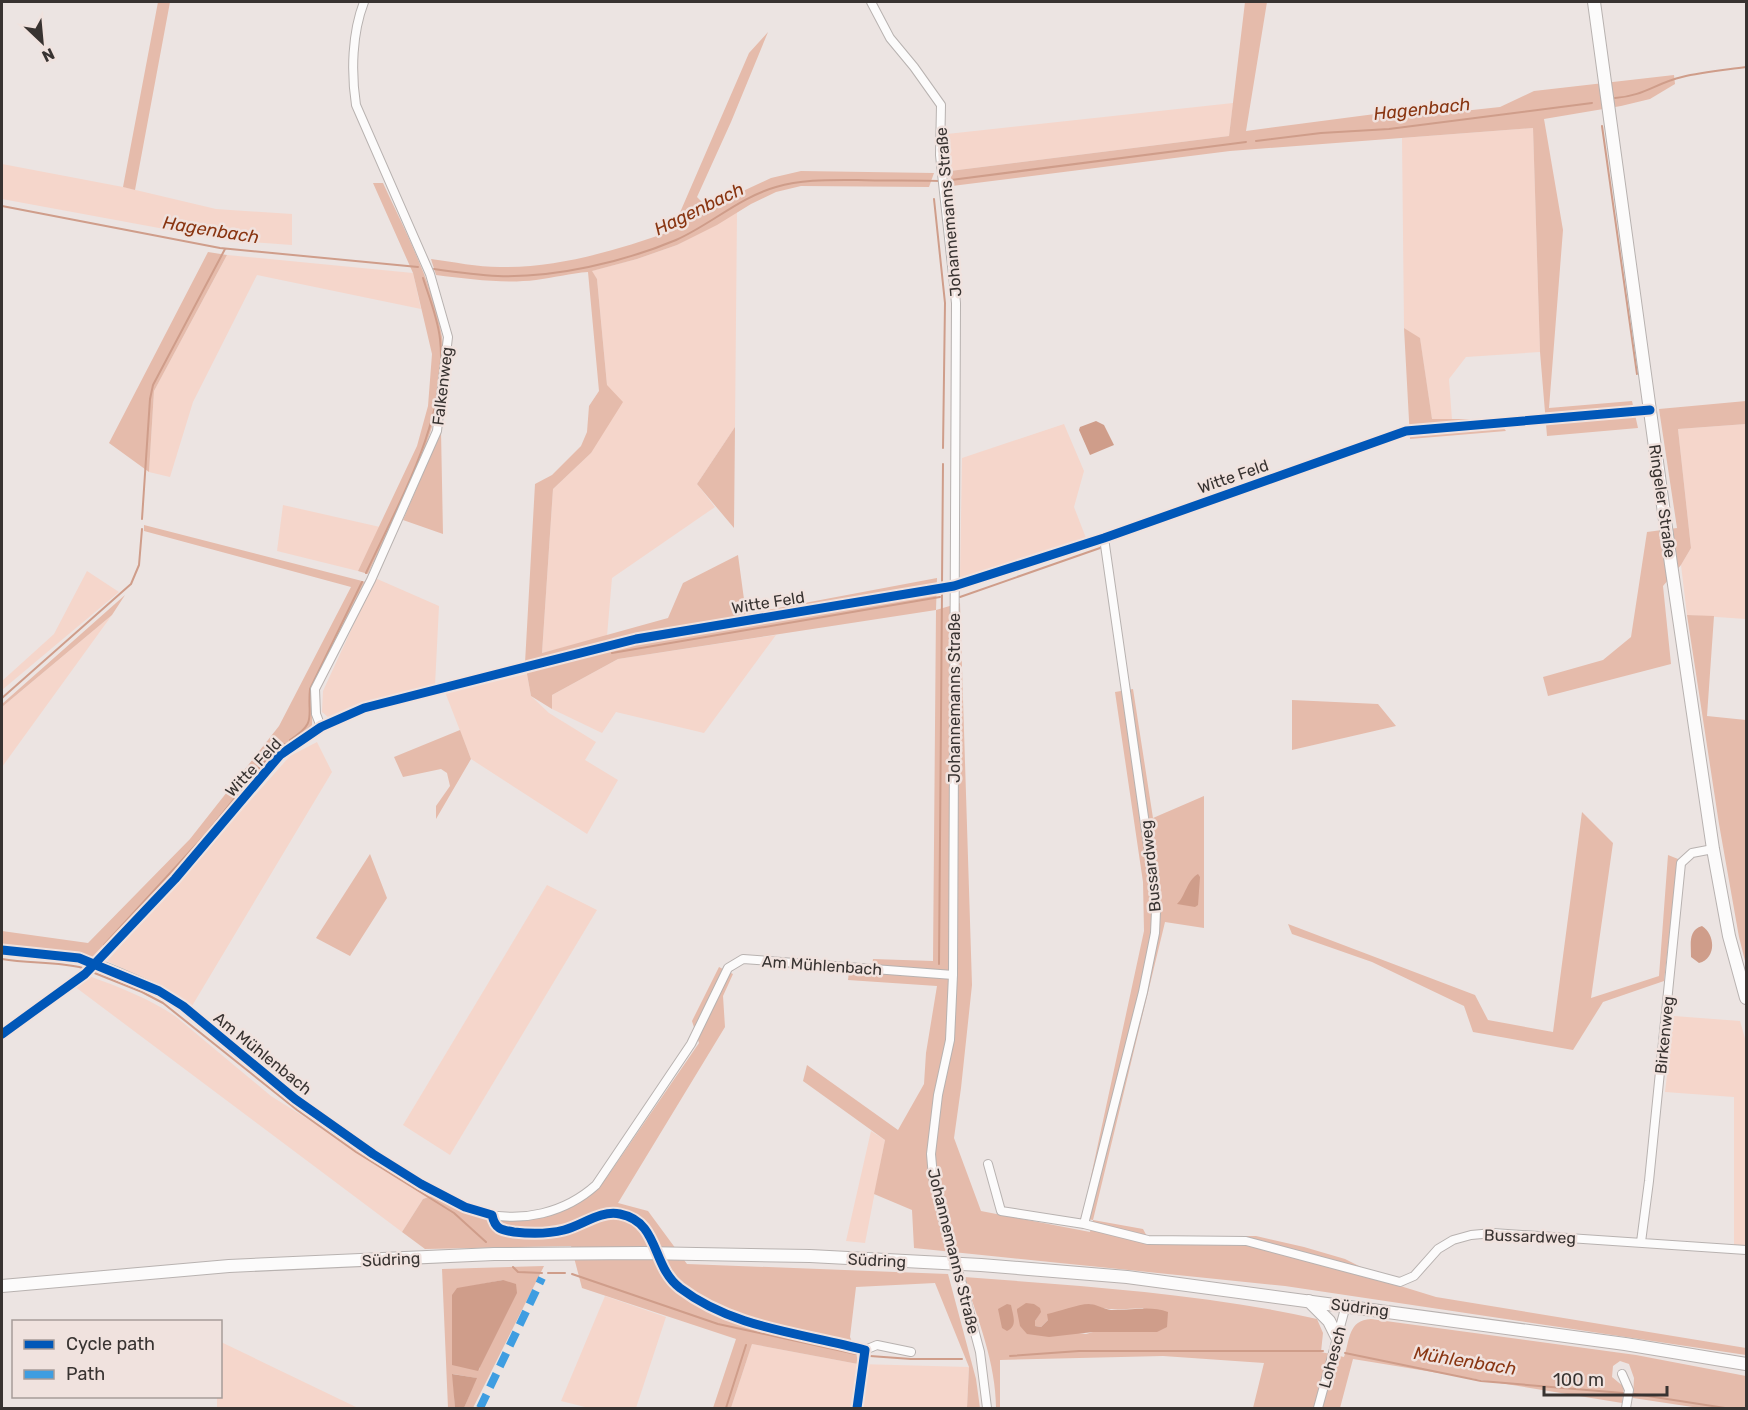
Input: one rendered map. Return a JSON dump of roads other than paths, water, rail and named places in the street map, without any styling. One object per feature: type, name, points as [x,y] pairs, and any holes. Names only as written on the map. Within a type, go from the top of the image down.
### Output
[{"type":"main road","name":"Ringeler Straße","points":[[1594,2],[1713,849],[1729,936],[1746,998]]},
{"type":"main road","name":"Südring","points":[[2,1286],[241,1265],[494,1254],[643,1253],[810,1256],[981,1265],[1127,1277],[1614,1342],[1746,1364]]},
{"type":"main road","points":[[1309,1301],[1329,1321],[1337,1337]]},
{"type":"street","name":"Falkenweg","points":[[321,727],[316,714],[315,689],[366,590],[437,431],[448,337],[430,274],[356,105],[352,80],[358,17],[364,2]]},
{"type":"street","name":"Johannemanns Straße","points":[[871,2],[890,38],[941,105],[940,155],[956,303],[953,975],[950,1040],[938,1095],[931,1154],[933,1177],[949,1243],[980,1352],[987,1408]]},
{"type":"street","name":"Witte Feld","points":[[2,1034],[72,984],[95,963],[175,879],[280,755],[321,727],[364,708],[636,639],[954,586],[1104,538],[1406,431],[1650,410]]},
{"type":"street","name":"Bussardweg","points":[[1084,1224],[1143,992],[1155,933],[1156,911],[1154,880],[1104,538]]},
{"type":"street","name":"Birkenweg","points":[[1641,1242],[1681,863],[1692,853],[1713,849]]},
{"type":"street","name":"Am Mühlenbach","points":[[2,950],[79,958],[159,991],[183,1006],[295,1099],[373,1154],[421,1184],[480,1213],[508,1217],[550,1212],[583,1197],[596,1185],[691,1044],[728,968],[743,959],[953,975]]},
{"type":"street","name":"Bussardweg","points":[[988,1164],[1001,1211],[1084,1224],[1148,1240],[1246,1241],[1400,1282],[1414,1276],[1438,1249],[1453,1240],[1471,1235],[1493,1233],[1746,1250]]},
{"type":"street","name":"Lohesch","points":[[1318,1408],[1346,1305]]},
{"type":"street","points":[[858,1408],[865,1350],[877,1345],[911,1352]]},
{"type":"street","points":[[1622,1374],[1629,1394],[1626,1408]]},
{"type":"waterway","name":"Hagenbach","points":[[1615,98],[1634,95],[1682,77],[1746,67]]},
{"type":"waterway","name":"Hagenbach","points":[[1256,141],[1321,133],[1389,129],[1592,103]]},
{"type":"waterway","points":[[1602,126],[1637,374]]},
{"type":"waterway","name":"Hagenbach","points":[[951,180],[1246,142]]},
{"type":"waterway","name":"Hagenbach","points":[[434,269],[498,276],[565,271],[612,262],[656,248],[701,227],[750,197],[786,184],[827,180],[940,181]]},
{"type":"waterway","points":[[934,199],[945,303],[943,448]]},
{"type":"waterway","name":"Hagenbach","points":[[2,206],[220,248],[418,267]]},
{"type":"waterway","points":[[142,519],[150,399],[153,385],[225,249]]},
{"type":"waterway","points":[[366,573],[406,489],[429,429],[437,399],[441,369],[440,339],[423,278]]},
{"type":"waterway","points":[[942,584],[943,464]]},
{"type":"waterway","points":[[2,698],[131,584],[139,565],[142,529]]},
{"type":"waterway","points":[[960,597],[1100,548]]},
{"type":"waterway","points":[[290,740],[299,734],[308,723],[310,689],[362,582]]},
{"type":"waterway","points":[[939,964],[942,592]]},
{"type":"waterway","points":[[612,653],[940,597]]},
{"type":"waterway","points":[[104,945],[206,834],[264,762],[285,744]]},
{"type":"waterway","name":"Mühlenbach","points":[[2,959],[83,968]]},
{"type":"waterway","name":"Mühlenbach","points":[[92,972],[163,1003],[297,1110],[356,1152],[454,1213],[486,1242]]},
{"type":"waterway","name":"Mühlenbach","points":[[513,1267],[518,1272],[542,1273]]},
{"type":"waterway","name":"Mühlenbach","points":[[548,1273],[565,1273]]},
{"type":"waterway","name":"Mühlenbach","points":[[572,1274],[718,1324],[856,1354]]},
{"type":"waterway","points":[[726,1408],[746,1345]]},
{"type":"waterway","name":"Mühlenbach","points":[[1010,1356],[1079,1351],[1323,1351]]},
{"type":"waterway","name":"Mühlenbach","points":[[1345,1353],[1481,1381],[1635,1394],[1725,1408]]},
{"type":"waterway","name":"Mühlenbach","points":[[870,1356],[962,1359]]}]
